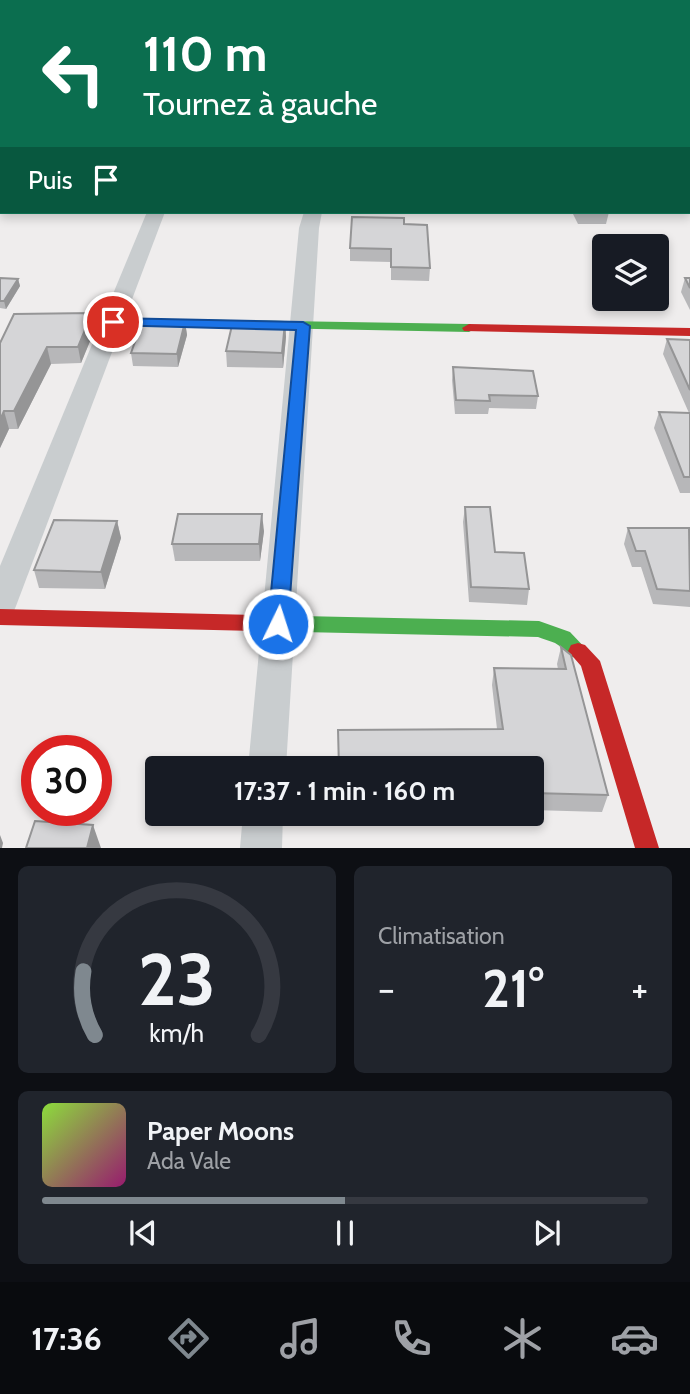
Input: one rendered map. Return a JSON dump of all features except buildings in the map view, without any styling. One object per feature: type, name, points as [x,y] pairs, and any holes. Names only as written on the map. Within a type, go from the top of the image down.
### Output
[{"type":"street","points":[[0,606],[155,214]]},
{"type":"street","points":[[268,756],[309,228],[312,214]]},
{"type":"street","points":[[113,322],[690,332]]},
{"type":"street","points":[[0,617],[539,629],[563,638],[590,661],[647,848]]},
{"type":"street","points":[[261,848],[262,826]]},
{"type":"traffic: fast","points":[[113,322],[469,328]]},
{"type":"traffic: fast","points":[[301,624],[539,629],[563,638],[578,651]]},
{"type":"traffic: jam","points":[[469,328],[690,332]]},
{"type":"traffic: jam","points":[[0,617],[301,624]]},
{"type":"traffic: jam","points":[[578,651],[590,661],[647,848]]},
{"type":"route","points":[[113,322],[303,326],[278,624]]}]
